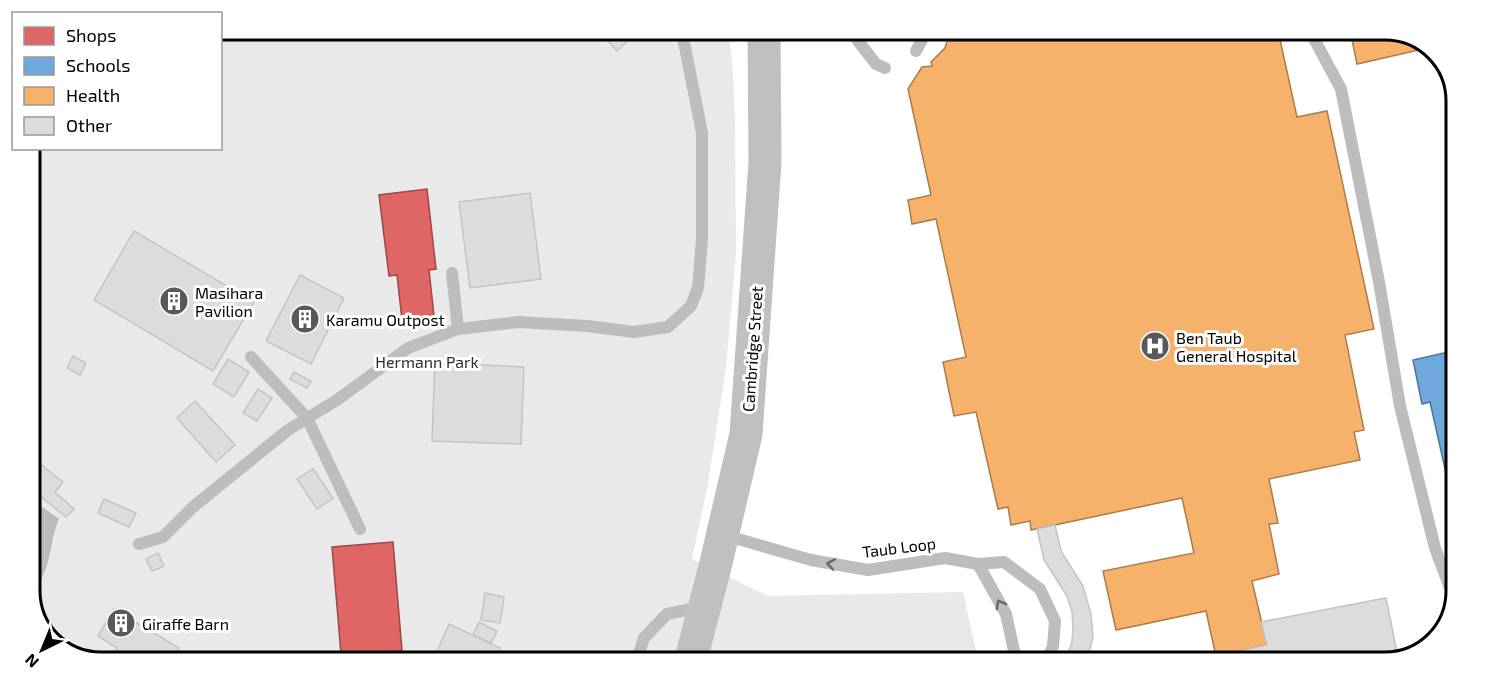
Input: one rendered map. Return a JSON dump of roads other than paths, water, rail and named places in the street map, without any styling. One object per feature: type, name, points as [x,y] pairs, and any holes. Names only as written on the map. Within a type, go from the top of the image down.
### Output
[{"type":"street","name":"Cambridge Street","points":[[693,652],[746,434],[765,162],[764,40]]},
{"type":"lane","points":[[139,544],[163,537],[194,507],[288,430],[337,400],[408,348],[458,329],[518,322],[587,326],[634,332],[668,327],[691,306],[698,288],[702,239],[702,133],[684,40]]},
{"type":"lane","points":[[858,40],[876,64],[885,68]]},
{"type":"lane","points":[[916,51],[922,40]]},
{"type":"lane","points":[[1315,40],[1341,89],[1400,406],[1435,548],[1446,577]]},
{"type":"lane","points":[[452,273],[458,329]]},
{"type":"lane","points":[[251,357],[307,418],[360,530]]},
{"type":"lane","name":"Taub Loop","points":[[723,535],[811,560],[868,570],[945,558],[978,564],[1004,562],[1040,590],[1055,621],[1051,652]]},
{"type":"lane","points":[[978,564],[1006,614],[1014,652]]},
{"type":"lane","points":[[639,652],[644,638],[667,614],[705,606]]},
{"type":"place","name":"Masihara Pavilion","points":[[174,301]]},
{"type":"place","name":"Karamu Outpost","points":[[305,319]]},
{"type":"place","name":"Ben Taub General Hospital","points":[[1155,346]]},
{"type":"place","name":"Giraffe Barn","points":[[121,623]]},
{"type":"park label","name":"Hermann Park","points":[[427,361]]}]
